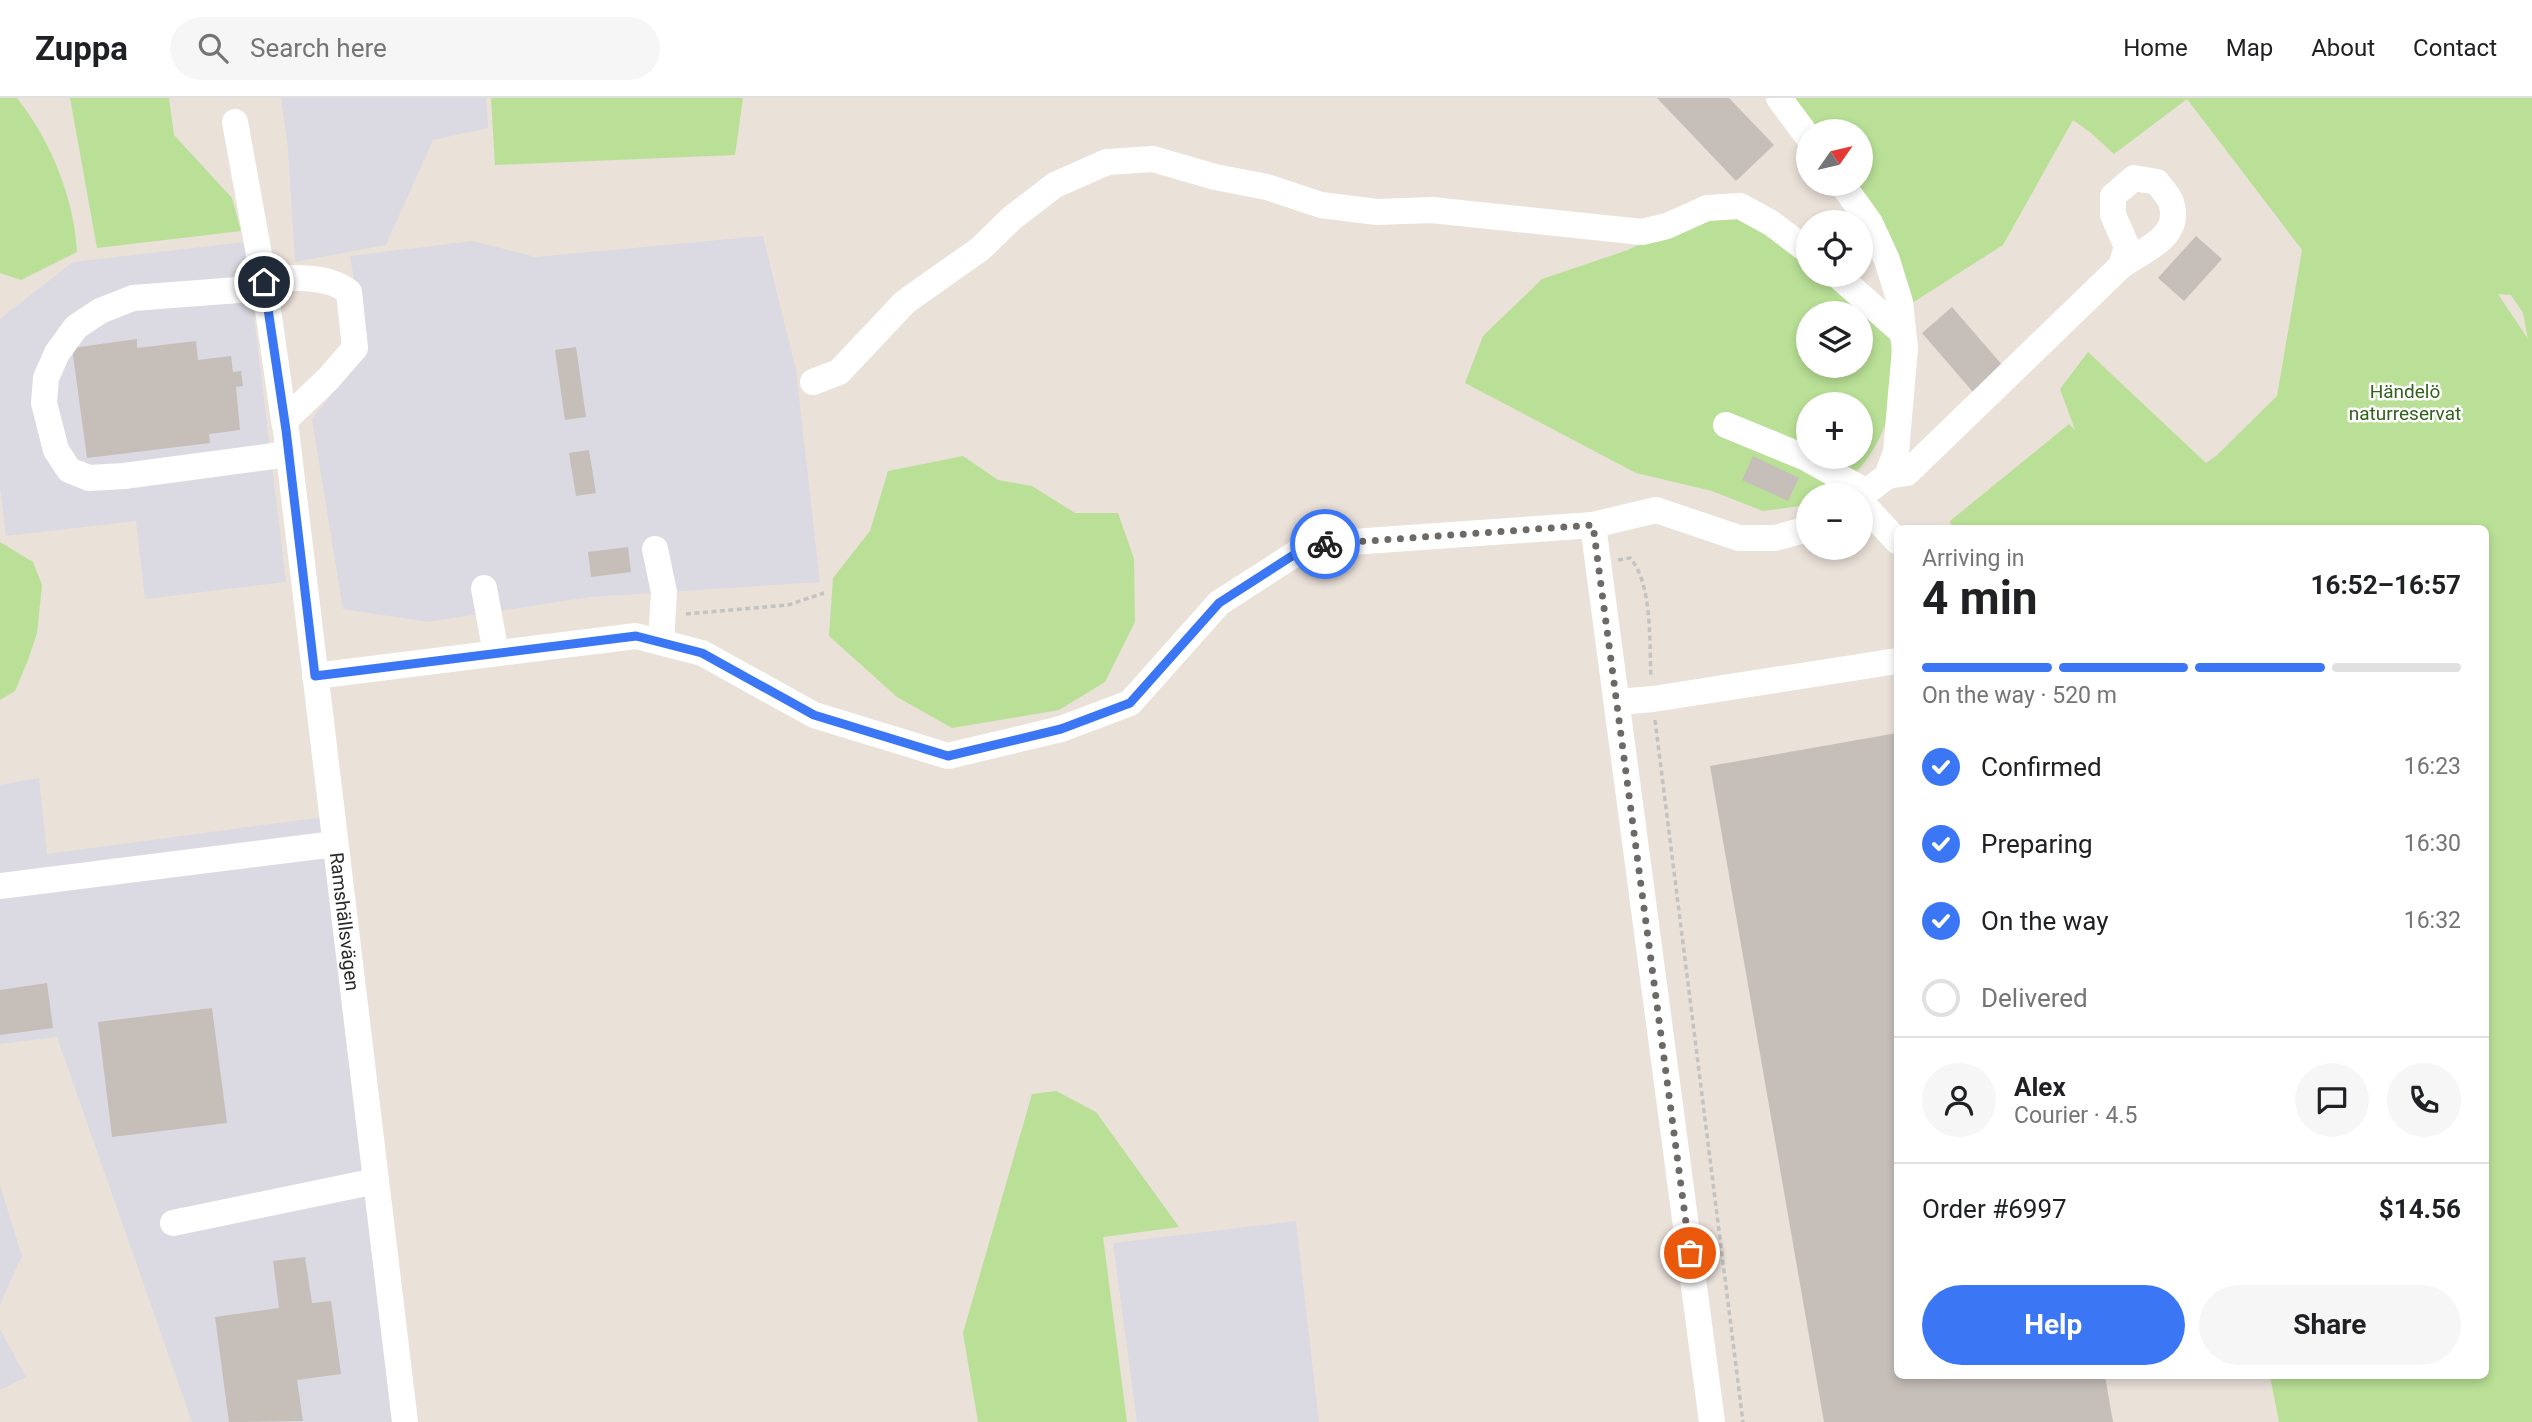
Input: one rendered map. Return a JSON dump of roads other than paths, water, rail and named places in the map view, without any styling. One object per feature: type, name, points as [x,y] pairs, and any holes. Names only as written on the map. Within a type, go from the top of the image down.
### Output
[{"type":"street","points":[[1779,98],[1796,121]]},
{"type":"street","name":"Ramshällsvägen","points":[[235,122],[264,285],[289,454],[405,1422]]},
{"type":"street","points":[[813,382],[839,372],[905,302],[980,250],[1012,218],[1055,185],[1107,162],[1153,159],[1215,177],[1267,187],[1321,205],[1377,212],[1432,210],[1642,232],[1667,226],[1707,208],[1740,206],[1771,223],[1796,242]]},
{"type":"street","points":[[1851,196],[1870,223],[1887,260],[1900,302],[1905,348],[1896,452],[1873,484]]},
{"type":"street","points":[[1873,489],[1907,473],[2121,266]]},
{"type":"street","points":[[284,421],[328,379],[355,348],[349,292],[339,284],[280,278],[264,285],[133,298],[100,311],[76,327],[58,353],[46,378],[44,403],[56,450],[69,470],[89,478],[124,476],[289,454]]},
{"type":"street","points":[[1851,287],[1903,333]]},
{"type":"street","points":[[1726,425],[1804,457],[1853,483]]},
{"type":"street","points":[[1873,500],[1894,536]]},
{"type":"street","points":[[315,676],[636,636],[702,653],[814,715],[948,756],[1061,729],[1130,703],[1219,603],[1309,545],[1593,525],[1656,510],[1739,538],[1775,538],[1796,532]]},
{"type":"street","points":[[1593,525],[1713,1422]]},
{"type":"street","points":[[655,550],[664,592],[661,642]]},
{"type":"street","points":[[484,588],[496,653]]},
{"type":"street","points":[[1617,702],[1653,699],[1894,660]]},
{"type":"street","points":[[0,886],[335,844]]},
{"type":"street","points":[[173,1223],[376,1181]]},
{"type":"park label","name":"Händelö naturreservat","points":[[2405,402]]}]
